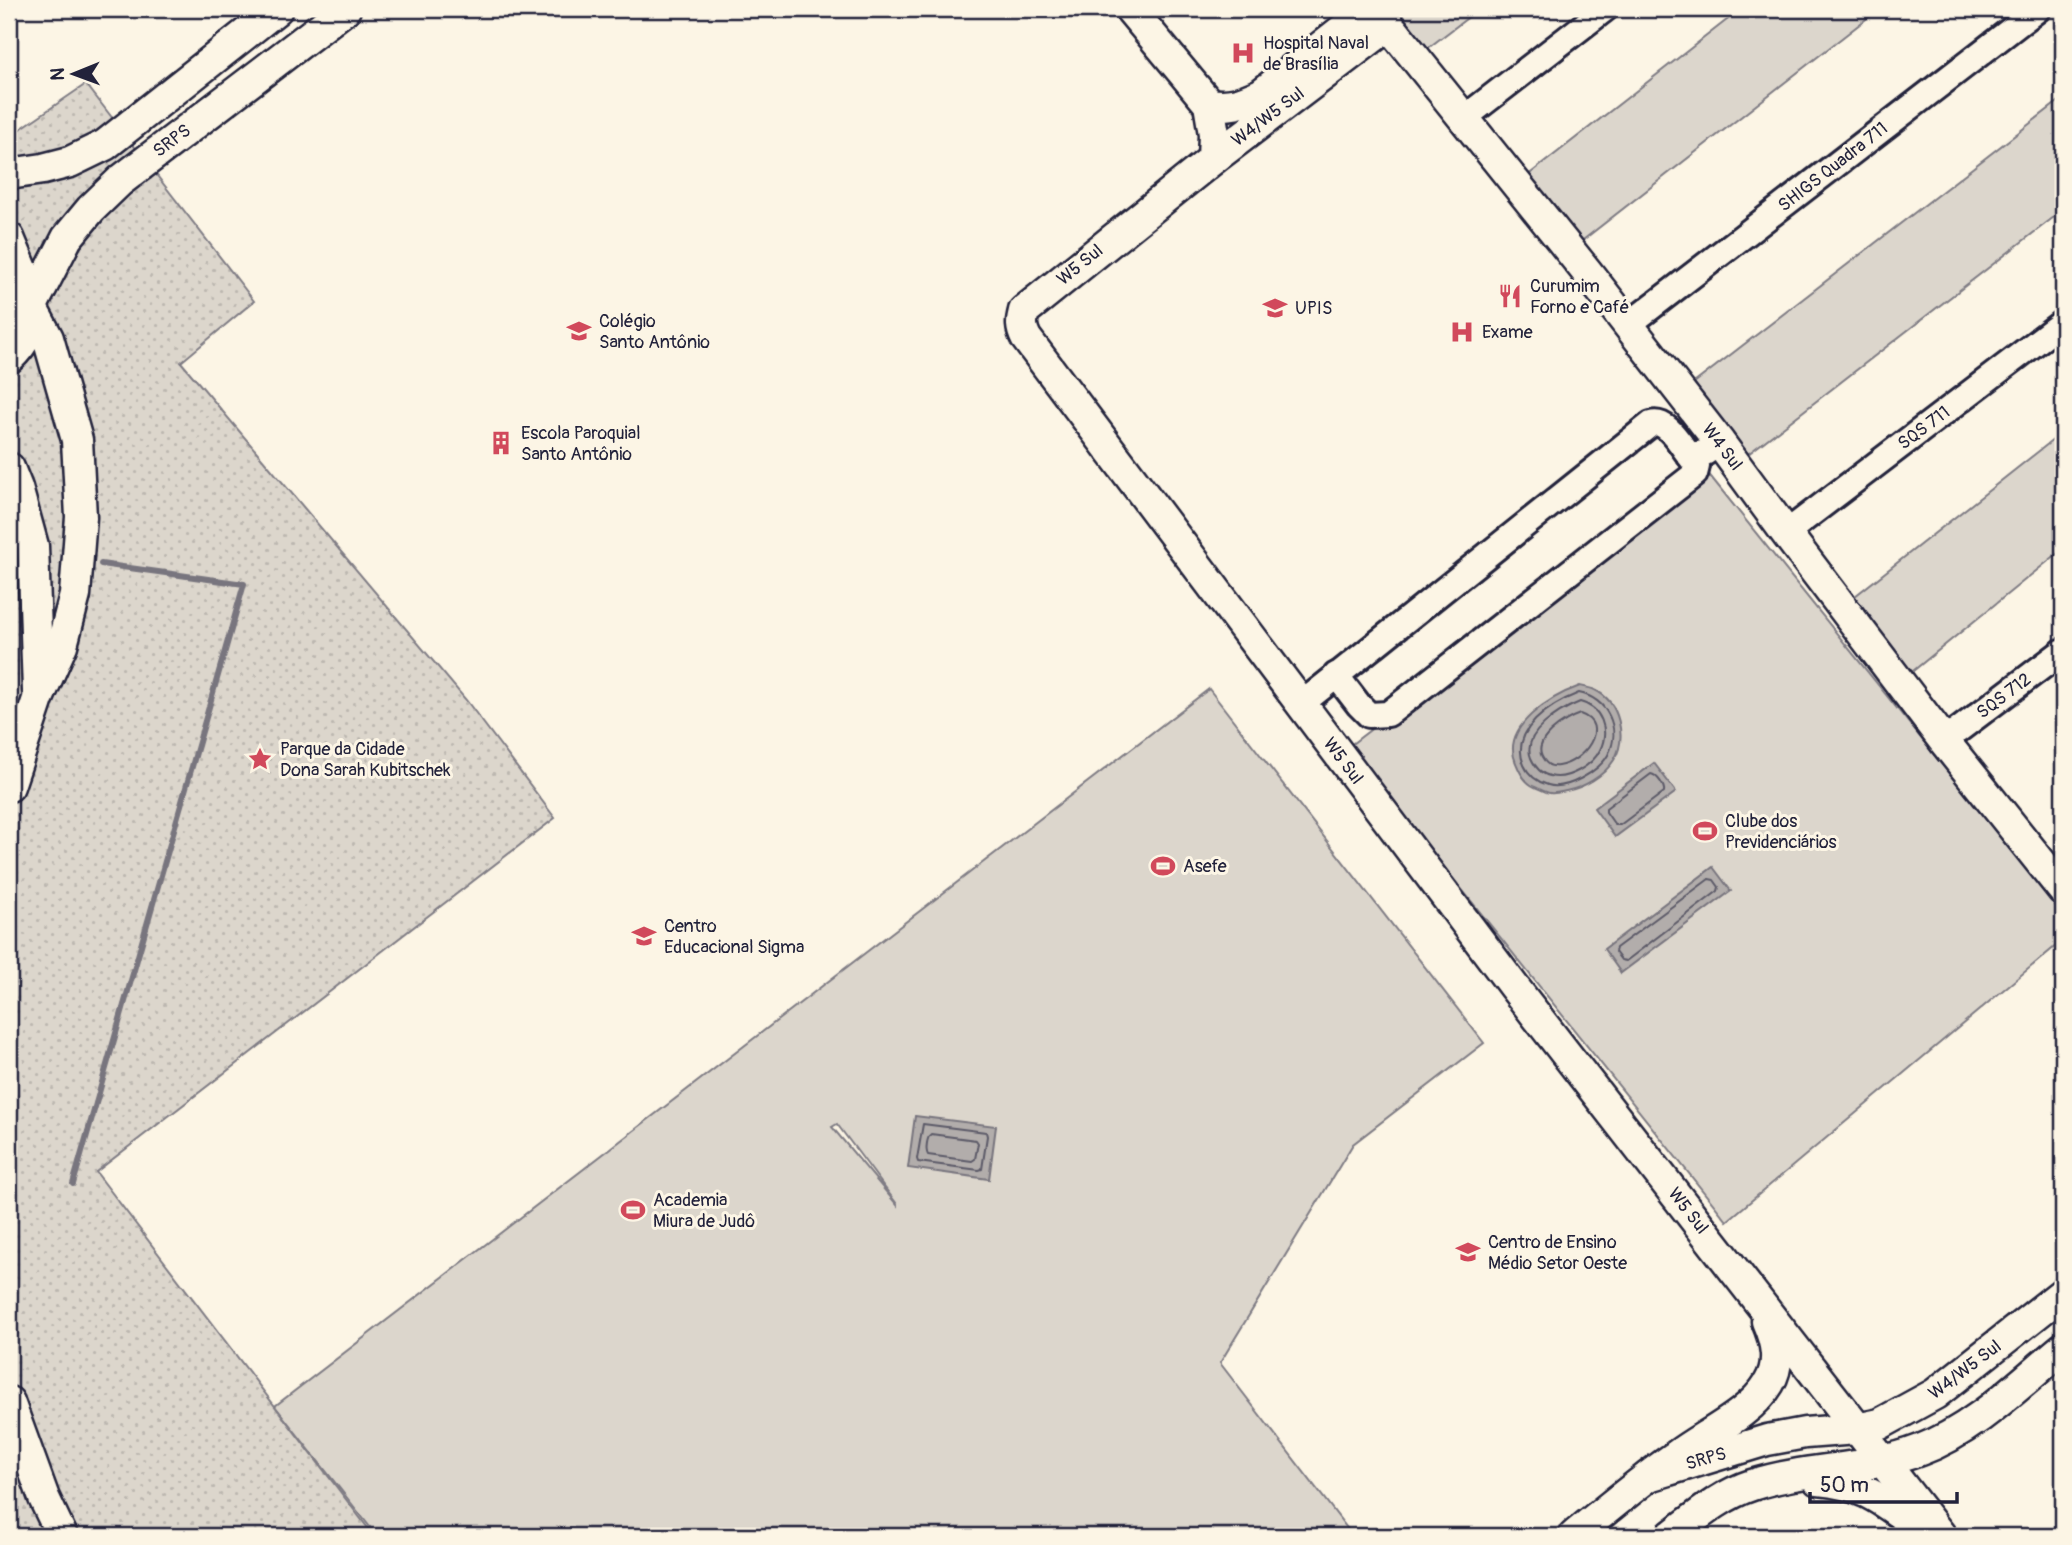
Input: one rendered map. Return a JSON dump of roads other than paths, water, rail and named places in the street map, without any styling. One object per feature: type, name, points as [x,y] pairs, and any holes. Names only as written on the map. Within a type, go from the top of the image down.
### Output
[{"type":"main road","points":[[13,172],[70,162],[105,145],[277,9]]},
{"type":"main road","name":"SRPS","points":[[9,358],[22,345],[31,328],[33,307],[67,238],[91,209],[120,181],[345,9]]},
{"type":"main road","points":[[1130,9],[1209,104],[1213,159]]},
{"type":"main road","name":"W4/W5 Sul","points":[[1209,104],[1228,106],[1261,94],[1378,14]]},
{"type":"main road","name":"W4/W5 Sul","points":[[1213,159],[1378,14]]},
{"type":"main road","name":"W4 Sul","points":[[1378,14],[1628,325],[1944,741],[2063,890]]},
{"type":"main road","name":"W5 Sul","points":[[1213,159],[1024,311],[1022,330],[1300,705],[1521,996],[1941,1536]]},
{"type":"main road","points":[[9,238],[33,307],[48,338],[77,440],[81,517],[75,595],[62,645],[38,699],[9,786]]},
{"type":"main road","points":[[56,260],[52,317],[59,374]]},
{"type":"main road","points":[[9,468],[33,547],[38,699]]},
{"type":"main road","name":"W4/W5 Sul","points":[[1857,1429],[1880,1424],[1936,1394],[2063,1293]]},
{"type":"main road","points":[[1649,1476],[1749,1406],[1770,1383],[1777,1364],[1777,1354],[1760,1305]]},
{"type":"main road","points":[[1671,1536],[1708,1507],[1751,1485],[1883,1463],[1922,1450],[1962,1430],[2063,1348]]},
{"type":"main road","points":[[1936,1394],[1937,1410],[1942,1423],[1962,1430]]},
{"type":"main road","points":[[9,1402],[44,1498],[62,1536]]},
{"type":"main road","name":"SRPS","points":[[1573,1536],[1649,1476],[1767,1440],[1805,1433],[1857,1429]]},
{"type":"main road","points":[[1787,1477],[1853,1486],[1888,1504],[1933,1536]]},
{"type":"street","points":[[1463,119],[1605,9]]},
{"type":"street","name":"SHIGS Quadra 711","points":[[1628,325],[2038,9]]},
{"type":"street","name":"SQS 711","points":[[1786,533],[2063,322]]},
{"type":"street","points":[[1300,705],[1336,675],[1651,425],[1656,422],[1664,425],[1697,466],[1695,474],[1388,714],[1369,715],[1336,675]]},
{"type":"street","points":[[1689,455],[1705,453],[1720,443]]},
{"type":"street","name":"SQS 712","points":[[1944,741],[2063,651]]},
{"type":"water","points":[[1580,686],[1593,689],[1610,703],[1619,721],[1618,751],[1610,766],[1593,780],[1573,789],[1547,792],[1531,785],[1521,774],[1513,749],[1515,737],[1522,725],[1543,705]]},
{"type":"water","points":[[1654,763],[1676,792],[1615,837],[1594,808]]},
{"type":"water","points":[[1713,867],[1731,891],[1621,973],[1604,949]]},
{"type":"water","points":[[915,1116],[996,1126],[989,1179],[908,1168]]},
{"type":"waterway","points":[[73,1184],[244,584],[101,564]]},
{"type":"place","name":"Hospital Naval de Brasília","points":[[1243,53]]},
{"type":"place","name":"Curumim Forno e Café","points":[[1510,296]]},
{"type":"place","name":"UPIS","points":[[1275,308]]},
{"type":"place","name":"Colégio Santo Antônio","points":[[579,331]]},
{"type":"place","name":"Exame","points":[[1462,332]]},
{"type":"place","name":"Escola Paroquial Santo Antônio","points":[[501,443]]},
{"type":"place","name":"Parque da Cidade Dona Sarah Kubitschek","points":[[260,759]]},
{"type":"place","name":"Clube dos Previdenciários","points":[[1705,831]]},
{"type":"place","name":"Asefe","points":[[1163,866]]},
{"type":"place","name":"Centro Educacional Sigma","points":[[644,936]]},
{"type":"place","name":"Academia Miura de Judô","points":[[633,1210]]},
{"type":"place","name":"Centro de Ensino Médio Setor Oeste","points":[[1468,1252]]}]
